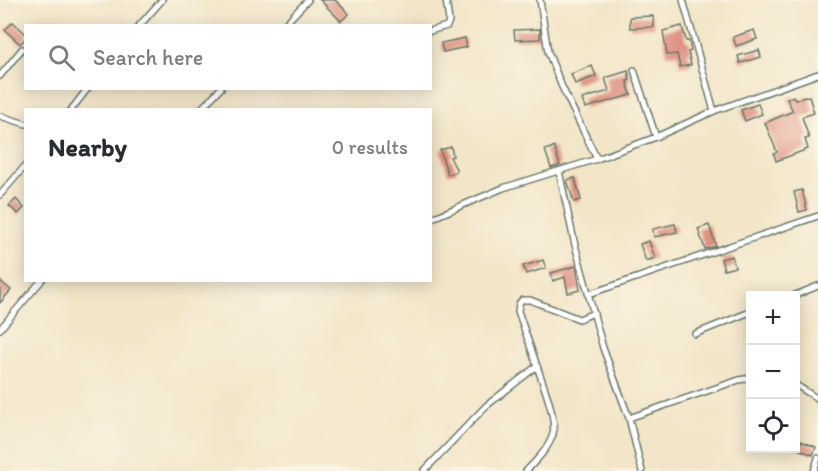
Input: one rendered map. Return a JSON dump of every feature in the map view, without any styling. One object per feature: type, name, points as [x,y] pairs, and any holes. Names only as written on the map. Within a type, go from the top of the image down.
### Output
[{"type":"street","points":[[141,24],[162,0]]},
{"type":"street","points":[[285,24],[308,0]]},
{"type":"street","points":[[432,30],[447,26],[449,21],[446,0]]},
{"type":"street","points":[[540,0],[548,52],[562,87],[597,159]]},
{"type":"street","points":[[683,0],[714,111]]},
{"type":"street","points":[[0,76],[22,49]]},
{"type":"street","points":[[634,70],[656,137]]},
{"type":"street","points":[[432,218],[503,189],[597,159],[656,137],[714,111],[818,74]]},
{"type":"street","points":[[73,108],[86,90]]},
{"type":"street","points":[[202,108],[218,90]]},
{"type":"street","points":[[0,116],[24,123]]},
{"type":"street","points":[[0,195],[24,167]]},
{"type":"street","points":[[559,171],[603,348],[629,418],[642,471]]},
{"type":"street","points":[[589,294],[818,216]]},
{"type":"street","points":[[0,329],[40,282]]},
{"type":"street","points":[[800,293],[818,286]]},
{"type":"street","points":[[526,471],[546,447],[553,435],[554,424],[518,311],[519,304],[522,300],[530,300],[579,319],[594,313]]},
{"type":"street","points":[[695,334],[746,314]]},
{"type":"street","points":[[424,471],[486,406],[537,366]]},
{"type":"street","points":[[629,418],[746,379]]},
{"type":"street","points":[[800,388],[818,399]]},
{"type":"street","points":[[814,471],[818,458]]},
{"type":"building","points":[[320,0],[335,0],[349,14],[341,21]]},
{"type":"building","points":[[653,16],[654,27],[630,28],[630,17]]},
{"type":"building","points":[[13,22],[24,32],[24,40],[20,44],[5,30]]},
{"type":"building","points":[[682,26],[686,41],[689,41],[691,51],[688,52],[691,65],[680,67],[677,54],[667,55],[663,31]]},
{"type":"building","points":[[540,29],[540,39],[515,40],[514,30]]},
{"type":"building","points":[[754,30],[757,39],[736,46],[733,37]]},
{"type":"building","points":[[465,38],[467,47],[443,52],[441,43]]},
{"type":"building","points":[[759,50],[761,57],[740,63],[738,56]]},
{"type":"building","points":[[592,66],[596,76],[575,84],[571,74]]},
{"type":"building","points":[[628,71],[630,80],[627,81],[631,95],[585,108],[582,99],[609,91],[605,78]]},
{"type":"building","points":[[793,96],[795,100],[809,96],[814,113],[802,117],[809,138],[805,139],[808,149],[776,161],[774,154],[777,152],[765,123],[793,111],[787,99]]},
{"type":"building","points":[[758,104],[762,114],[745,121],[741,110]]},
{"type":"building","points":[[451,147],[453,156],[450,157],[457,171],[448,175],[440,150]]},
{"type":"building","points":[[554,147],[560,165],[551,168],[545,150]]},
{"type":"building","points":[[575,178],[581,200],[574,202],[567,180]]},
{"type":"building","points":[[802,190],[807,210],[799,212],[794,192]]},
{"type":"building","points":[[16,199],[24,208],[18,214],[9,206]]},
{"type":"building","points":[[675,224],[677,232],[654,237],[653,229]]},
{"type":"building","points":[[709,225],[716,246],[705,249],[698,229]]},
{"type":"building","points":[[649,241],[655,258],[646,261],[640,244]]},
{"type":"building","points":[[732,256],[735,267],[724,270],[721,259]]},
{"type":"building","points":[[543,260],[546,268],[526,274],[523,266]]},
{"type":"building","points":[[576,266],[580,290],[568,293],[565,277],[553,281],[551,273]]},
{"type":"building","points":[[0,281],[11,290],[0,303]]},
{"type":"building","points":[[801,441],[816,447],[813,455],[800,450]]}]
